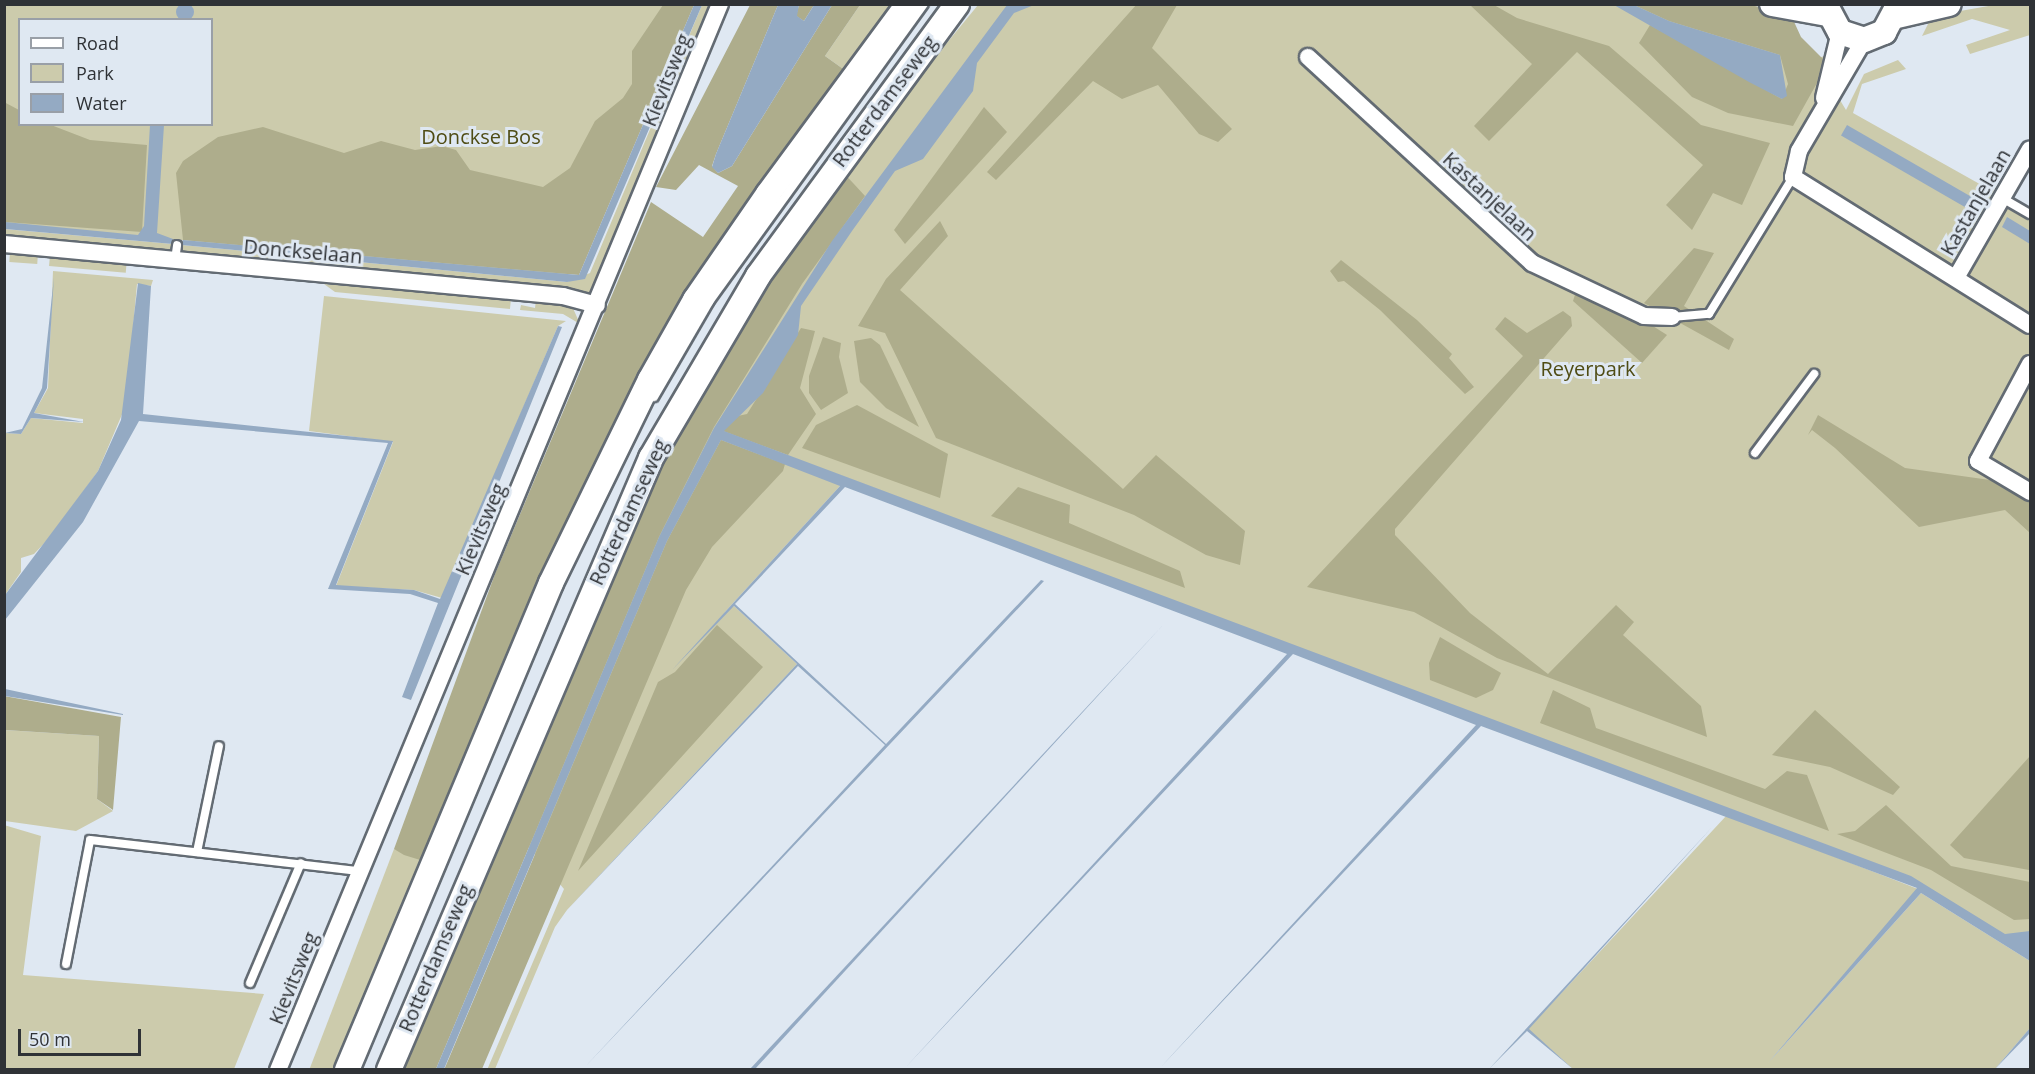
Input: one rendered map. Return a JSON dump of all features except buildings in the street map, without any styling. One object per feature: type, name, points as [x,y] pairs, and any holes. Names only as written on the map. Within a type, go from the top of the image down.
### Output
[{"type":"main road","name":"Rotterdamseweg","points":[[347,1070],[551,583],[633,411],[695,300],[908,4]]},
{"type":"main road","name":"Rotterdamseweg","points":[[389,1070],[651,458],[758,276],[957,4]]},
{"type":"main road","points":[[1772,4],[1831,17],[1864,40],[1884,32],[1898,10],[1949,4]]},
{"type":"street","name":"Kievitsweg","points":[[278,1070],[359,871],[597,306],[720,4]]},
{"type":"street","points":[[1823,107],[1831,17]]},
{"type":"street","points":[[1793,177],[1795,159],[1823,107],[1864,40]]},
{"type":"street","name":"Kastanjelaan","points":[[1308,57],[1532,263],[1644,316],[1672,316]]},
{"type":"street","name":"Kastanjelaan","points":[[1957,276],[2031,149]]},
{"type":"street","name":"Kastanjelaan","points":[[1793,177],[1957,276],[2031,325]]},
{"type":"street","name":"Donckselaan","points":[[4,244],[176,252],[563,296],[597,306]]},
{"type":"street","points":[[2031,364],[1978,461],[2031,492]]},
{"type":"lane","name":"Rotterdamseweg","points":[[360,1070],[618,464],[709,302],[924,4]]},
{"type":"lane","points":[[1672,316],[1709,314],[1793,177]]},
{"type":"lane","points":[[2002,198],[2031,214]]},
{"type":"lane","points":[[1755,453],[1814,374]]},
{"type":"lane","points":[[196,852],[219,746]]},
{"type":"lane","points":[[66,964],[90,840],[359,871]]},
{"type":"lane","points":[[250,983],[301,863]]},
{"type":"green space","points":[[1137,4],[1177,5],[1152,48],[1232,129],[1218,142],[1199,134],[1158,85],[1122,99],[1093,81],[996,180],[987,172]]},
{"type":"green space","name":"Donckse Bos","points":[[4,5],[681,5],[566,277],[5,223]]},
{"type":"green space","points":[[663,5],[694,5],[579,275],[183,240],[176,173],[183,161],[218,137],[263,127],[344,153],[381,141],[415,150],[442,146],[456,150],[470,170],[543,187],[570,168],[595,121],[623,98],[632,84],[632,51]]},
{"type":"green space","points":[[702,5],[710,5],[593,293],[183,255],[180,250],[182,245],[567,282],[590,273]]},
{"type":"green space","points":[[750,5],[778,5],[716,154],[712,166],[718,173],[732,166],[832,5],[860,5],[825,56],[846,71],[734,227],[430,863],[404,855],[394,849],[495,574],[651,202],[703,237],[738,186],[699,165],[676,190],[656,187]]},
{"type":"green space","points":[[799,5],[814,5],[804,21],[796,16]]},
{"type":"green space","points":[[860,5],[893,5],[846,71],[825,56]]},
{"type":"green space","name":"Reyerpark","points":[[978,5],[1747,5],[1820,67],[1821,57],[1827,56],[1826,77],[1846,110],[1864,74],[1898,60],[1906,69],[1862,84],[1853,113],[1985,187],[1991,178],[1997,181],[1995,198],[2030,219],[2030,947],[2003,936],[1914,880],[834,473],[840,486],[724,613],[734,606],[797,664],[567,910],[555,927],[495,1069],[487,1070],[564,889],[514,830],[620,578],[855,186],[842,171]]},
{"type":"green space","points":[[1470,5],[1494,5],[1517,18],[1609,46],[1701,125],[1770,143],[1742,205],[1713,193],[1692,230],[1666,205],[1703,165],[1577,52],[1489,141],[1474,126],[1532,64]]},
{"type":"green space","points":[[1634,5],[1750,5],[1790,13],[1801,37],[1823,59],[1817,83],[1793,126],[1728,113],[1692,97],[1639,43],[1650,25],[1782,99],[1788,84],[1780,55],[1669,21]]},
{"type":"green space","points":[[1994,5],[2030,5],[2030,35],[1970,54],[1966,45],[2010,30],[1972,19],[1922,36],[1932,16]]},
{"type":"green space","points":[[4,102],[18,109],[18,126],[54,126],[90,140],[147,145],[142,232],[5,222]]},
{"type":"green space","points":[[984,107],[1007,132],[905,244],[894,230]]},
{"type":"green space","points":[[842,171],[865,196],[802,284],[714,427],[659,537],[436,1069],[398,1070],[641,497],[713,364]]},
{"type":"green space","points":[[940,221],[948,236],[900,290],[1123,489],[1156,455],[1245,531],[1240,565],[1206,555],[1134,515],[936,438],[885,333],[858,326],[886,279]]},
{"type":"green space","points":[[4,229],[173,244],[168,254],[5,238]]},
{"type":"green space","points":[[1694,248],[1714,253],[1684,306],[1734,339],[1729,350],[1644,303]]},
{"type":"green space","points":[[10,252],[38,254],[37,264],[9,262]]},
{"type":"green space","points":[[50,255],[127,262],[126,273],[49,266]]},
{"type":"green space","points":[[1341,260],[1417,320],[1452,354],[1449,358],[1474,387],[1465,394],[1380,310],[1344,281],[1338,282],[1330,271]]},
{"type":"green space","points":[[53,271],[153,280],[151,286],[137,284],[126,405],[98,471],[54,533],[34,554],[21,558],[21,572],[5,595],[5,433],[21,434],[31,418],[83,423],[83,419],[34,413],[48,388]]},
{"type":"green space","points":[[324,284],[511,298],[510,309],[335,292]]},
{"type":"green space","points":[[1578,285],[1667,335],[1642,363],[1573,301]]},
{"type":"green space","points":[[324,296],[566,321],[558,326],[442,598],[414,590],[336,586],[393,442],[309,431]]},
{"type":"green space","points":[[536,300],[572,306],[580,324],[563,314],[520,310],[521,305],[535,308]]},
{"type":"green space","points":[[1563,311],[1571,317],[1572,326],[1395,529],[1395,535],[1470,613],[1548,674],[1616,605],[1634,622],[1623,635],[1701,706],[1707,737],[1497,658],[1414,612],[1307,587],[1523,356],[1495,329],[1505,317],[1527,333]]},
{"type":"green space","points":[[801,328],[815,331],[800,388],[816,414],[788,455],[723,431],[733,417],[747,414]]},
{"type":"green space","points":[[823,337],[841,343],[839,357],[848,393],[821,410],[809,393],[809,376]]},
{"type":"green space","points":[[871,338],[880,345],[919,427],[886,408],[860,382],[854,341]]},
{"type":"green space","points":[[857,405],[948,454],[940,498],[802,448],[816,425]]},
{"type":"green space","points":[[1818,415],[1905,468],[1990,480],[2030,503],[2030,533],[2005,510],[1919,527],[1835,448],[1812,430],[1808,435]]},
{"type":"green space","points":[[721,440],[785,464],[783,471],[712,547],[686,590],[482,1069],[444,1070],[667,541]]},
{"type":"green space","points":[[1018,487],[1070,505],[1069,523],[1180,571],[1185,588],[991,516]]},
{"type":"green space","points":[[717,625],[763,667],[578,871],[658,682],[675,672]]},
{"type":"green space","points":[[1440,637],[1501,673],[1493,690],[1476,698],[1430,680],[1429,663]]},
{"type":"green space","points":[[1553,690],[1590,708],[1596,728],[1765,789],[1787,771],[1807,775],[1829,831],[1540,723]]},
{"type":"green space","points":[[4,696],[121,717],[113,810],[97,799],[99,736],[5,730]]},
{"type":"green space","points":[[1815,710],[1900,787],[1893,795],[1830,767],[1772,755]]},
{"type":"green space","points":[[4,730],[99,736],[97,799],[113,811],[76,831],[5,821]]},
{"type":"green space","points":[[2030,756],[2029,870],[1964,858],[1950,845]]},
{"type":"green space","points":[[1886,805],[1951,866],[2030,882],[2030,919],[2014,920],[1931,870],[1837,834],[1855,831]]},
{"type":"green space","points":[[1727,815],[1918,889],[1768,1063],[1921,893],[2030,961],[2030,1028],[1995,1069],[1573,1069],[1528,1029]]},
{"type":"green space","points":[[4,825],[41,836],[23,975],[264,994],[234,1069],[5,1069]]},
{"type":"green space","points":[[394,849],[430,863],[351,1070],[309,1070]]},
{"type":"water","points":[[185,3],[193,9],[191,18],[179,18],[176,12],[179,6]]},
{"type":"water","points":[[694,5],[702,5],[585,279],[567,282],[182,245],[183,240],[579,275]]},
{"type":"water","points":[[778,5],[799,5],[797,16],[804,21],[814,5],[832,5],[732,166],[718,173],[712,167],[716,154]]},
{"type":"water","points":[[1007,5],[1034,5],[1014,13],[977,63],[973,91],[923,159],[895,171],[801,306],[798,335],[763,393],[724,431],[1911,876],[2005,934],[2030,931],[2030,961],[1921,893],[1768,1063],[1917,888],[1481,726],[1159,1069],[1476,725],[1293,654],[904,1069],[1287,654],[845,487],[735,604],[886,744],[1041,580],[1044,581],[583,1069],[885,745],[798,666],[567,910],[797,664],[734,606],[672,670],[840,486],[721,440],[667,541],[444,1069],[436,1069],[659,537],[714,428],[832,241]]},
{"type":"water","points":[[1614,5],[1634,5],[1669,21],[1780,55],[1787,96],[1782,99],[1749,82]]},
{"type":"water","points":[[1847,125],[1985,204],[1979,215],[1841,135]]},
{"type":"water","points":[[150,126],[164,126],[157,233],[173,239],[173,244],[5,229],[5,222],[138,235],[144,226]]},
{"type":"water","points":[[2007,217],[2030,231],[2030,244],[2002,227]]},
{"type":"water","points":[[54,277],[47,388],[34,413],[84,422],[31,418],[21,434],[5,433],[22,429],[42,388]]},
{"type":"water","points":[[138,283],[151,286],[143,414],[393,441],[336,585],[414,590],[440,599],[558,326],[562,327],[411,700],[402,697],[438,603],[410,594],[328,589],[388,443],[139,421],[83,522],[5,620],[5,595],[98,471],[121,420]]},
{"type":"water","points":[[1163,625],[755,1069],[750,1069]]},
{"type":"water","points":[[5,689],[123,714],[123,715],[5,696]]},
{"type":"water","points":[[1714,825],[1529,1029],[1573,1069],[1527,1031],[1489,1069]]},
{"type":"water","points":[[2030,1028],[2030,1033],[1995,1069]]}]
